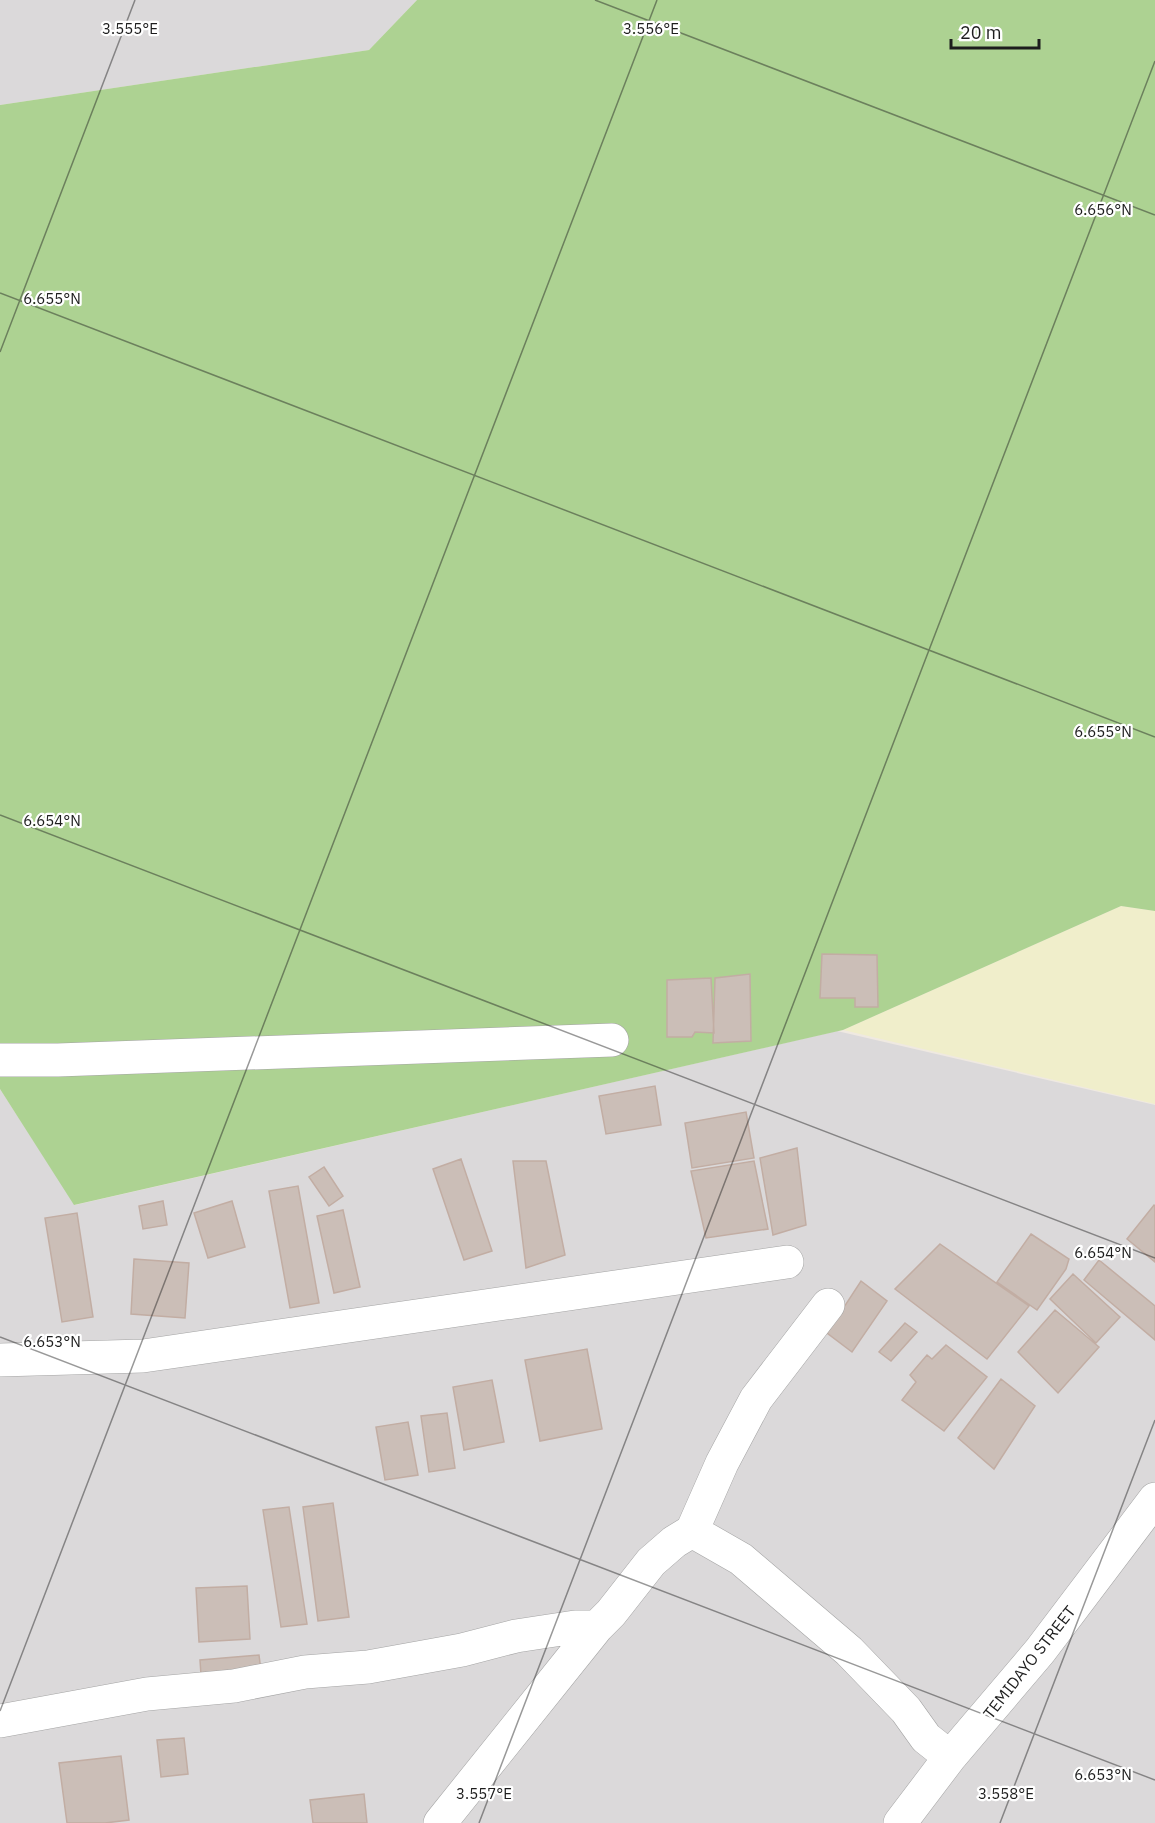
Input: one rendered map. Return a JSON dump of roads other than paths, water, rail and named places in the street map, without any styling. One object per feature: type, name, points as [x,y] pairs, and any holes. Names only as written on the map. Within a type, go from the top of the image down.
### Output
[{"type":"street","points":[[0,1060],[58,1060],[612,1040]]},
{"type":"street","points":[[0,1360],[143,1356],[787,1262]]},
{"type":"street","points":[[440,1823],[651,1562],[674,1542],[692,1531],[722,1464],[756,1399],[828,1305]]},
{"type":"street","name":"TEMIDAYO STREET","points":[[900,1823],[950,1757],[1040,1651],[1155,1499]]},
{"type":"street","points":[[692,1531],[741,1559],[849,1651],[906,1710],[926,1738],[950,1757]]},
{"type":"street","points":[[0,1721],[147,1694],[234,1686],[305,1672],[368,1667],[462,1650],[516,1636],[575,1627],[597,1627]]}]
